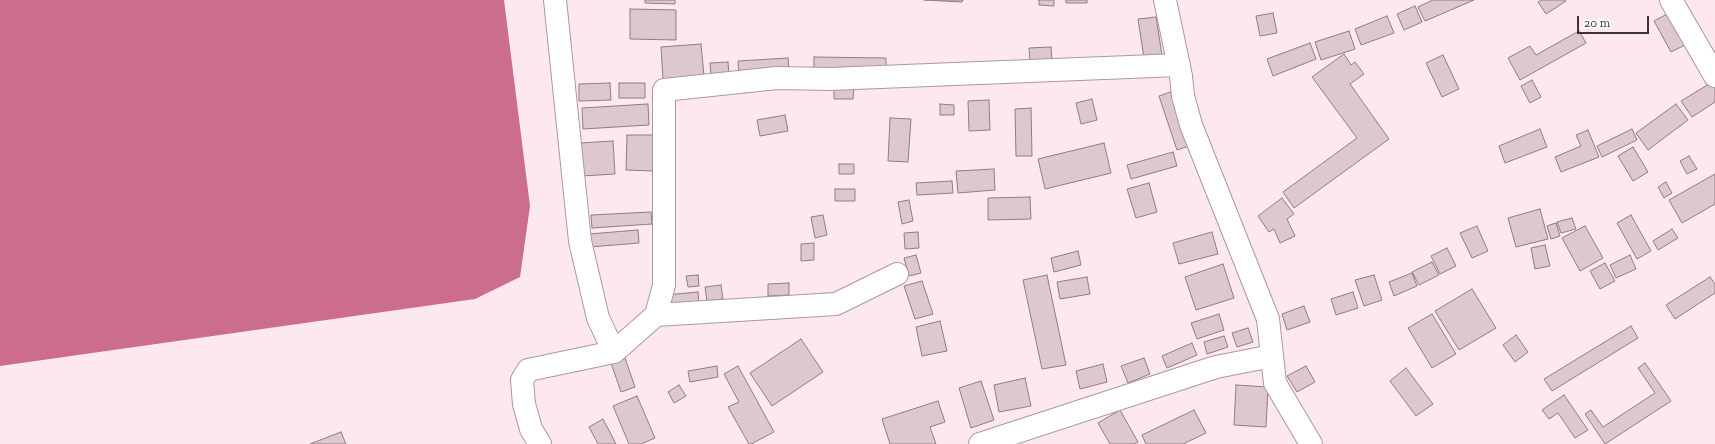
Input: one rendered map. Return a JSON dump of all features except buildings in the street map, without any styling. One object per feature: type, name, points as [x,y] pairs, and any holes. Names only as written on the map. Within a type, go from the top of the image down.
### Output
[{"type":"street","points":[[555,0],[580,241],[598,318],[614,352]]},
{"type":"street","points":[[1164,0],[1179,65],[1182,96],[1191,125],[1268,319],[1275,383],[1311,444]]},
{"type":"street","points":[[1671,0],[1715,76]]},
{"type":"street","points":[[540,444],[532,429],[524,404],[522,380],[528,370],[614,352],[656,315],[664,285],[664,90],[777,78],[838,78],[1179,65]]},
{"type":"street","points":[[656,315],[836,304],[897,274]]},
{"type":"street","points":[[980,444],[1216,367],[1272,356]]},
{"type":"shaded area","points":[[0,0],[504,0],[530,206],[520,277],[475,299],[0,366]]}]
